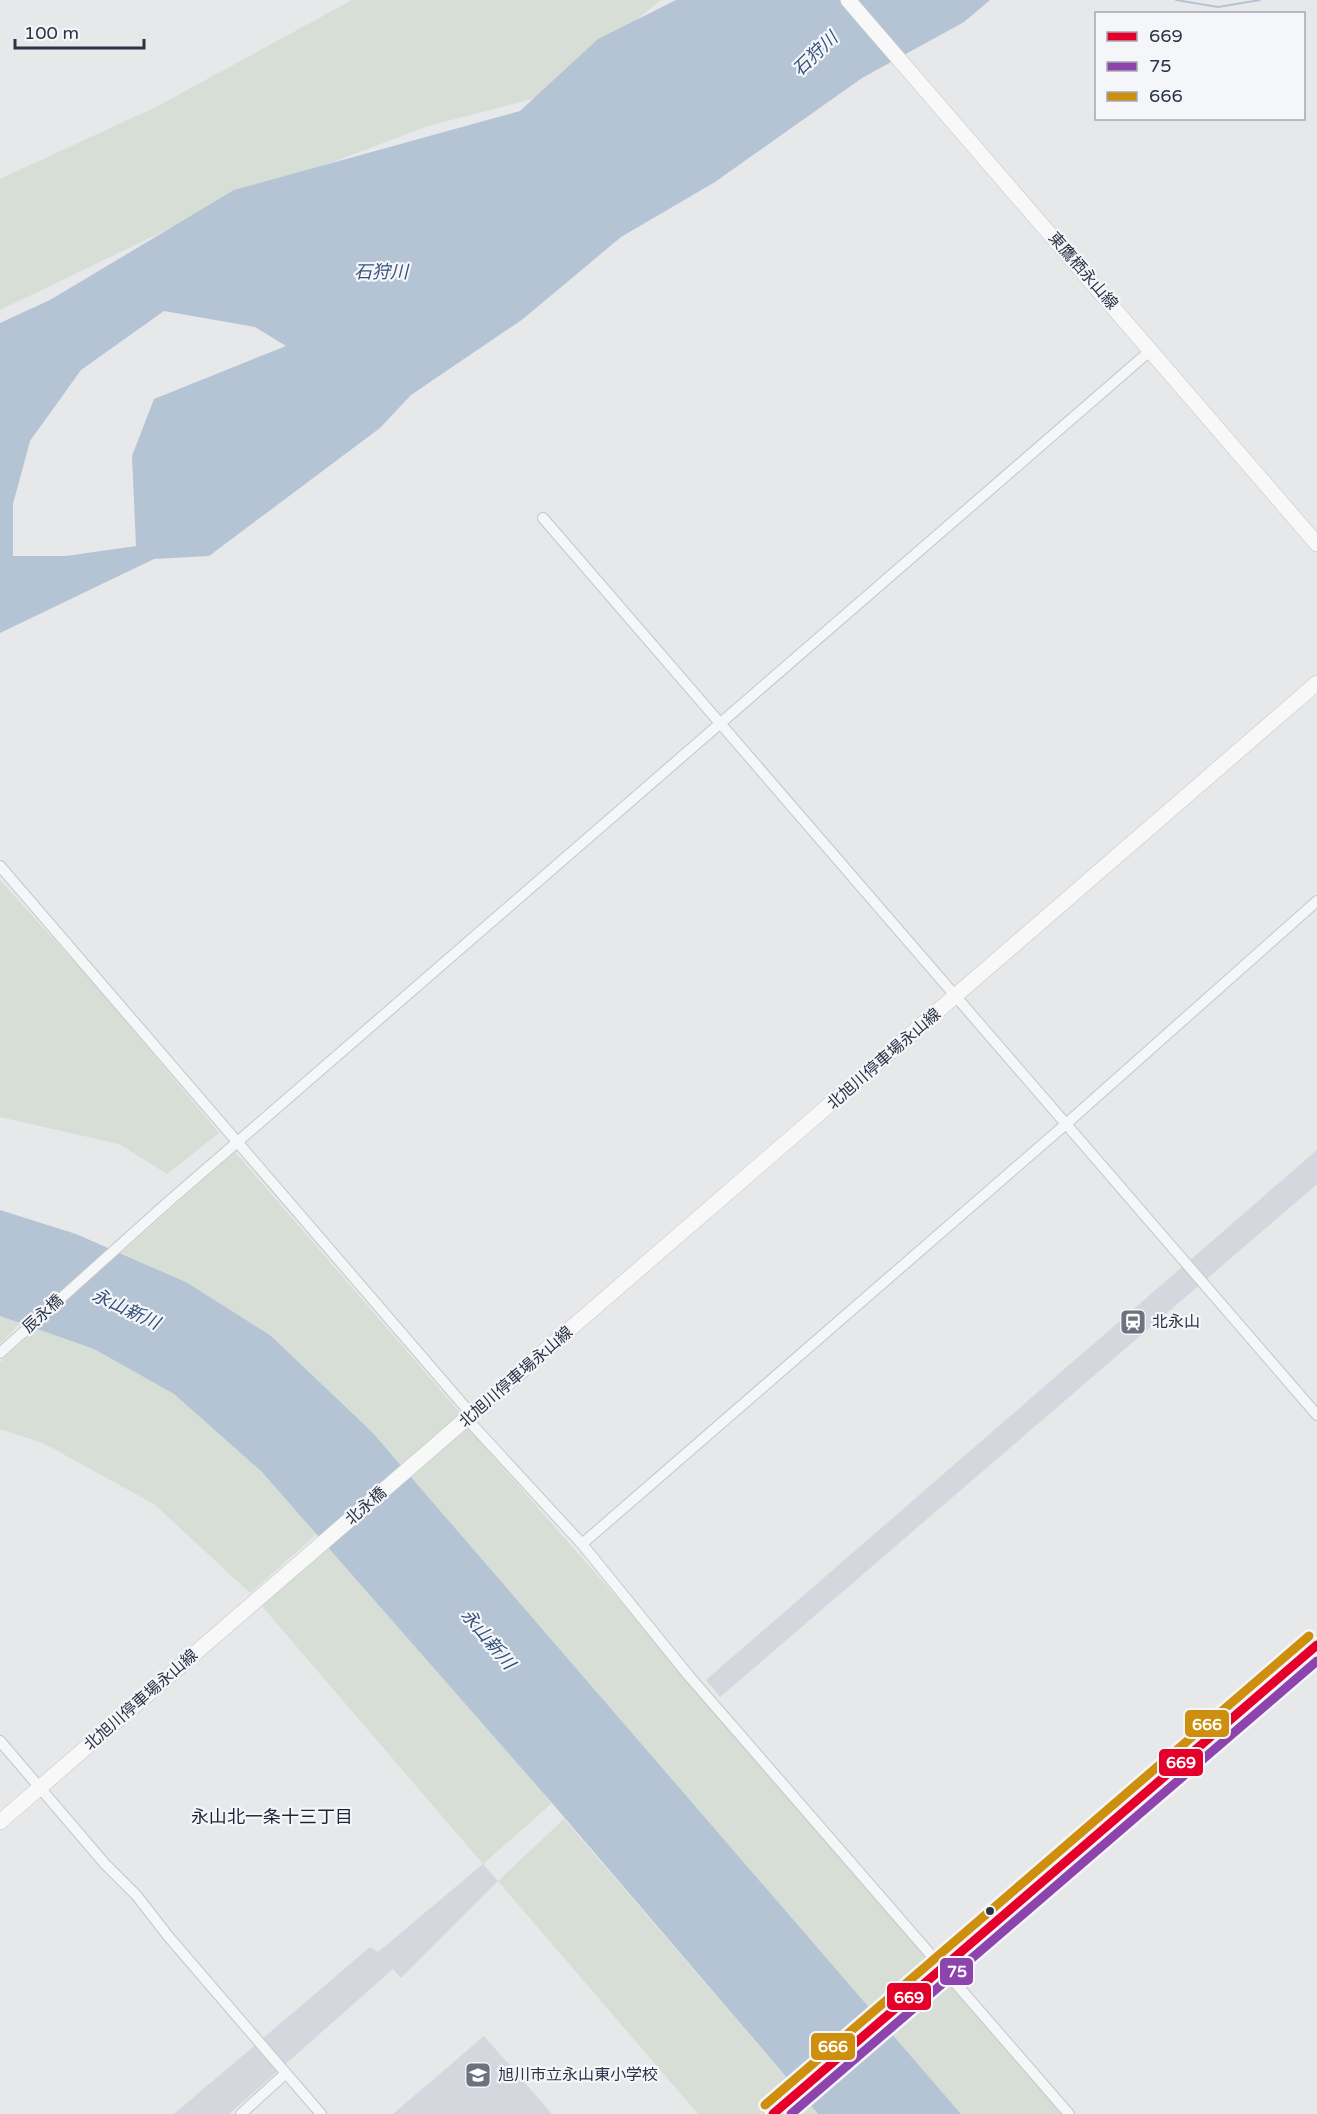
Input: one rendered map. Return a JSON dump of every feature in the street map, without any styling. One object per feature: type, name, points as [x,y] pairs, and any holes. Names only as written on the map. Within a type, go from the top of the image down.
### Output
[{"type":"highway","points":[[773,2114],[1317,1645]]},
{"type":"main road","name":"東鷹栖永山線","points":[[848,0],[1317,543]]},
{"type":"main road","name":"北旭川停車場永山線","points":[[450,1434],[1317,683]]},
{"type":"main road","name":"北永橋","points":[[282,1579],[450,1434]]},
{"type":"main road","name":"北旭川停車場永山線","points":[[0,1822],[282,1579]]},
{"type":"street","name":"辰永橋","points":[[0,1353],[167,1203],[1151,351]]},
{"type":"street","points":[[543,518],[1317,1415]]},
{"type":"street","points":[[0,866],[238,1142],[470,1417],[582,1544],[689,1676],[1069,2114]]},
{"type":"street","points":[[582,1544],[1066,1124],[1317,901]]},
{"type":"street","points":[[0,1741],[105,1864],[137,1896],[176,1945],[321,2114]]},
{"type":"street","points":[[243,2113],[286,2073]]},
{"type":"shaded area","points":[[352,0],[661,0],[540,97],[428,126],[212,208],[0,310],[0,179],[156,107]]},
{"type":"shaded area","points":[[0,880],[96,986],[219,1133],[167,1174],[119,1144],[0,1117]]},
{"type":"shaded area","points":[[1317,1150],[1317,1184],[720,1697],[706,1680]]},
{"type":"shaded area","points":[[235,1152],[461,1414],[400,1466],[372,1432],[270,1335],[186,1282],[121,1253]]},
{"type":"shaded area","points":[[0,1316],[20,1323],[0,1344]]},
{"type":"shaded area","points":[[37,1329],[94,1349],[174,1394],[262,1472],[317,1534],[250,1593],[154,1504],[43,1443],[0,1429],[0,1362]]},
{"type":"shaded area","points":[[467,1427],[939,1964],[875,2015],[410,1477]]},
{"type":"shaded area","points":[[329,1548],[552,1803],[483,1864],[261,1605]]},
{"type":"shaded area","points":[[564,1819],[793,2085],[760,2114],[698,2114],[498,1881]]},
{"type":"shaded area","points":[[483,1864],[498,1881],[401,1978],[393,1969],[229,2114],[174,2114],[370,1947],[378,1952]]},
{"type":"shaded area","points":[[947,1974],[1069,2114],[961,2114],[884,2025]]},
{"type":"shaded area","name":"旭川市立永山東小学校","points":[[484,2036],[552,2114],[393,2114]]},
{"type":"shaded area","points":[[805,2098],[818,2114],[786,2114]]},
{"type":"water","name":"石狩川","points":[[676,0],[990,0],[964,22],[862,78],[715,182],[621,237],[523,319],[411,395],[380,428],[209,556],[154,559],[0,633],[0,323],[50,300],[234,190],[520,111],[598,39]],"holes":[[[164,311],[255,327],[286,346],[154,399],[132,456],[136,546],[66,556],[13,556],[13,504],[30,441],[81,370]]]},
{"type":"water","name":"永山新川","points":[[0,1210],[76,1234],[186,1282],[270,1335],[372,1432],[961,2114],[818,2114],[552,1803],[262,1472],[174,1394],[94,1349],[0,1316]]},
{"type":"waterway","points":[[1176,0],[1218,7],[1260,0]]},
{"type":"transit line","name":"666","points":[[765,2105],[1309,1636]]},
{"type":"transit line","name":"669","points":[[773,2114],[1317,1645]]},
{"type":"transit line","name":"75","points":[[791,2114],[1317,1661]]},
{"type":"place","name":"北永山","points":[[1133,1322]]},
{"type":"place","name":"旭川市立永山東小学校","points":[[478,2075]]},
{"type":"district","name":"永山北一条十三丁目","points":[[272,1817]]}]
